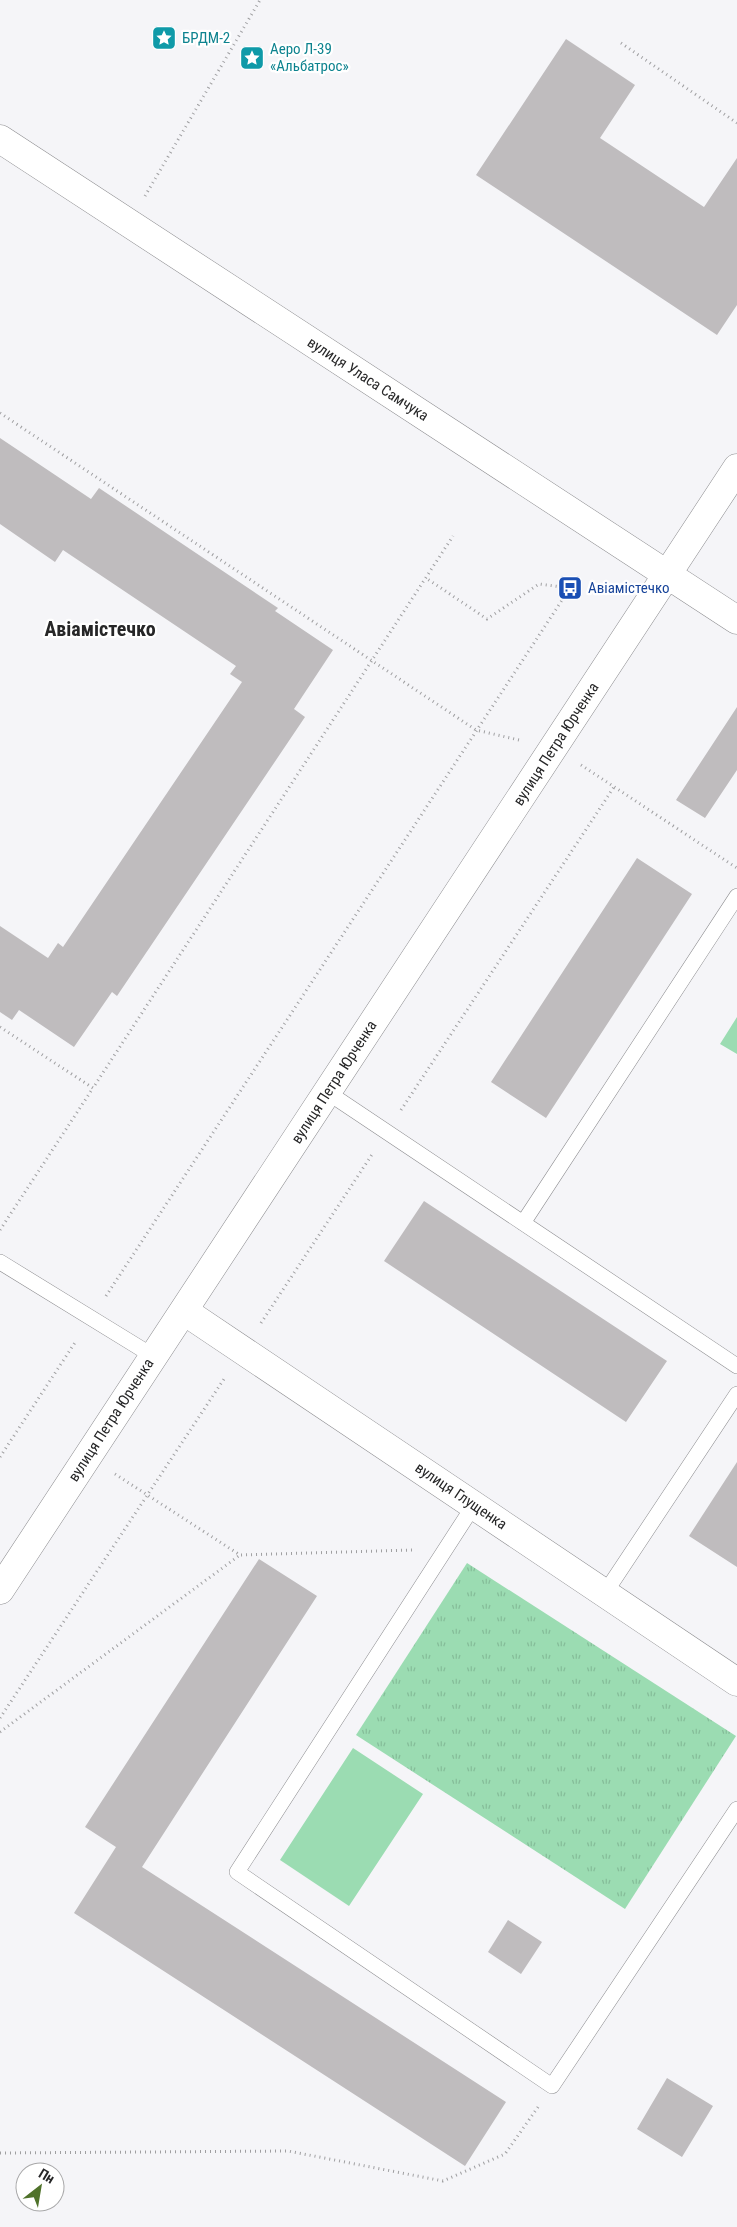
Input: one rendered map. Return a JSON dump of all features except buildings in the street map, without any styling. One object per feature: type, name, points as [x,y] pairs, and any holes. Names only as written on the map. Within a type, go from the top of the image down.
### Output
[{"type":"street","name":"вулиця Уласа Самчука","points":[[0,139],[737,620]]},
{"type":"street","name":"вулиця Петра Юрченка","points":[[0,1590],[737,468]]},
{"type":"street","name":"вулиця Глущенка","points":[[184,1310],[737,1682]]},
{"type":"lane","points":[[523,1223],[737,896]]},
{"type":"lane","points":[[327,1092],[737,1366]]},
{"type":"lane","points":[[0,1262],[153,1356]]},
{"type":"lane","points":[[605,1593],[737,1394]]},
{"type":"lane","points":[[474,1505],[237,1872],[552,2086],[737,1809]]},
{"type":"path","points":[[128,223],[260,0]]},
{"type":"path","points":[[621,43],[737,123]]},
{"type":"path","points":[[0,413],[476,730],[553,747],[737,868]]},
{"type":"path","points":[[0,1230],[453,536]]},
{"type":"path","points":[[0,1458],[570,588],[539,584],[487,619],[426,578]]},
{"type":"path","points":[[0,1718],[614,787]]},
{"type":"path","points":[[0,1027],[93,1088]]},
{"type":"path","points":[[88,1456],[240,1555]]},
{"type":"path","points":[[0,1732],[240,1555],[445,1549]]},
{"type":"path","points":[[0,2153],[288,2151],[442,2181],[505,2154],[552,2086]]},
{"type":"green space","points":[[737,1017],[737,1054],[720,1044]]},
{"type":"green space","points":[[467,1563],[736,1736],[625,1909],[356,1735]]},
{"type":"green space","points":[[353,1748],[423,1794],[349,1906],[280,1860]]},
{"type":"place","name":"БРДМ-2","points":[[164,38]]},
{"type":"place","name":"Аеро Л-39 «Альбатрос»","points":[[252,58]]},
{"type":"place","name":"Авіамістечко","points":[[570,588]]},
{"type":"district","name":"Авіамістечко","points":[[100,629]]}]
